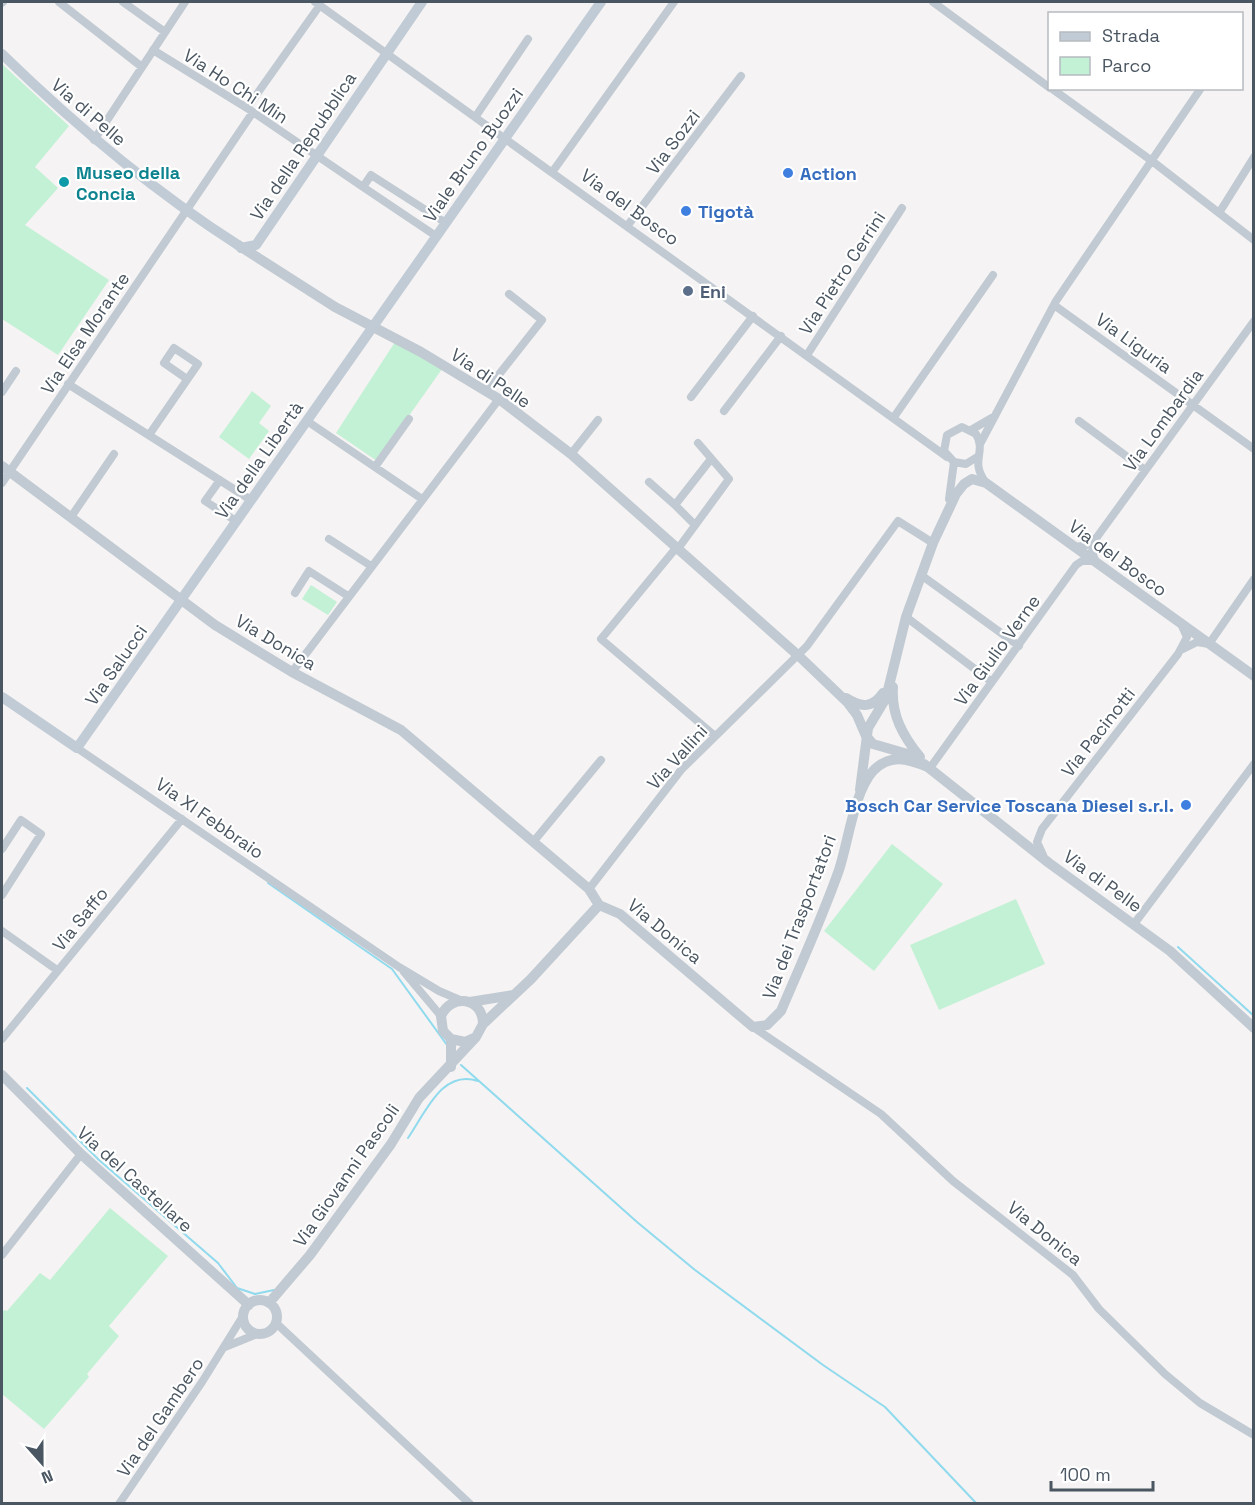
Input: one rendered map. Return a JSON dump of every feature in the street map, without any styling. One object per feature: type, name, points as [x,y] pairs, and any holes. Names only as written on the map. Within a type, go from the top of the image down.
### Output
[{"type":"main road","name":"Via della Repubblica","points":[[239,247],[256,245],[422,2]]},
{"type":"main road","name":"Viale Bruno Buozzi","points":[[368,324],[432,232],[505,137],[597,3]]},
{"type":"main road","name":"Via di Pelle","points":[[2,54],[93,140],[186,212],[239,247]]},
{"type":"main road","name":"Via della Libertà","points":[[181,601],[365,338],[368,324]]},
{"type":"main road","name":"Via Salucci","points":[[77,748],[181,601]]},
{"type":"main road","name":"Via XI Febbraio","points":[[2,697],[77,748]]},
{"type":"street","points":[[59,2],[142,67]]},
{"type":"street","points":[[123,2],[165,32]]},
{"type":"street","points":[[93,140],[185,2]]},
{"type":"street","points":[[553,171],[674,2]]},
{"type":"street","points":[[933,2],[1048,87]]},
{"type":"street","name":"Via del Bosco","points":[[317,3],[950,459]]},
{"type":"street","name":"Via Elsa Morante","points":[[2,483],[6,469],[68,384],[186,212],[317,3]]},
{"type":"street","points":[[476,116],[528,39]]},
{"type":"street","name":"Via Ho Chi Min","points":[[153,50],[250,110],[432,232]]},
{"type":"street","name":"Via Sozzi","points":[[628,225],[741,76]]},
{"type":"street","points":[[1053,90],[1152,161],[1254,240]]},
{"type":"street","points":[[986,483],[978,468],[977,457],[980,444],[1054,305],[1199,90]]},
{"type":"street","points":[[1219,213],[1254,157]]},
{"type":"street","points":[[363,187],[371,175],[442,220]]},
{"type":"street","name":"Via Pietro Cerrini","points":[[807,354],[902,208]]},
{"type":"street","name":"Via di Pelle","points":[[239,247],[486,391],[571,454],[836,691],[857,716],[866,736],[877,746],[907,752],[929,767],[1049,863],[1170,951],[1254,1028]]},
{"type":"street","points":[[894,417],[993,275]]},
{"type":"street","points":[[486,391],[542,320],[509,294]]},
{"type":"street","name":"Via Liguria","points":[[1054,305],[1254,449]]},
{"type":"street","points":[[691,397],[753,316]]},
{"type":"street","name":"Via Lombardia","points":[[1097,537],[1254,321]]},
{"type":"street","points":[[724,411],[782,336]]},
{"type":"street","points":[[2,392],[16,371]]},
{"type":"street","points":[[149,435],[187,379]]},
{"type":"street","points":[[68,384],[251,500]]},
{"type":"street","points":[[292,672],[498,399]]},
{"type":"street","points":[[925,440],[945,439],[956,429],[971,430],[996,415]]},
{"type":"street","points":[[375,467],[409,419]]},
{"type":"street","points":[[571,454],[598,420]]},
{"type":"street","points":[[307,421],[422,499]]},
{"type":"street","points":[[1079,421],[1145,470]]},
{"type":"street","points":[[971,430],[980,444]]},
{"type":"street","points":[[944,518],[951,493],[950,459],[945,439]]},
{"type":"street","points":[[698,443],[729,479],[677,549],[601,639],[715,736]]},
{"type":"street","points":[[71,517],[114,454]]},
{"type":"street","points":[[950,459],[966,464],[977,457]]},
{"type":"street","points":[[675,505],[711,459]]},
{"type":"street","name":"Via Donica","points":[[6,469],[181,601],[292,672],[401,730],[589,889],[599,905],[620,914],[753,1027],[791,1056],[881,1114],[953,1181],[1073,1275],[1099,1309],[1165,1374],[1200,1402],[1254,1435]]},
{"type":"street","points":[[866,736],[886,698],[906,617],[944,518],[964,484],[972,479],[986,483]]},
{"type":"street","points":[[220,480],[205,501],[236,522]]},
{"type":"street","points":[[649,482],[695,525]]},
{"type":"street","name":"Via del Bosco","points":[[986,483],[1254,676]]},
{"type":"street","name":"Via Vallini","points":[[589,889],[681,770],[798,655],[898,521],[933,543]]},
{"type":"street","points":[[1072,545],[1079,548],[1088,545],[1097,537]]},
{"type":"street","points":[[1095,562],[1092,551],[1097,537]]},
{"type":"street","points":[[329,539],[371,566]]},
{"type":"street","name":"Via Giulio Verne","points":[[929,767],[1076,565],[1082,561],[1095,562]]},
{"type":"street","points":[[295,593],[309,571],[348,596]]},
{"type":"street","points":[[921,575],[1019,646]]},
{"type":"street","points":[[1178,654],[1193,643],[1209,644],[1254,579]]},
{"type":"street","points":[[906,617],[992,682]]},
{"type":"street","name":"Via Pacinotti","points":[[1042,829],[1178,654],[1187,637],[1179,622]]},
{"type":"street","points":[[836,691],[855,704],[872,704],[884,691],[893,671]]},
{"type":"street","name":"Via di Pelle","points":[[893,671],[894,713],[912,747],[929,767]]},
{"type":"street","name":"Via dei Trasportatori","points":[[859,802],[866,736]]},
{"type":"street","name":"Via XI Febbraio","points":[[77,748],[399,966],[439,992],[465,1001]]},
{"type":"street","name":"Via dei Trasportatori","points":[[753,1027],[766,1025],[781,1011],[839,870],[868,778],[885,762],[904,757],[929,767]]},
{"type":"street","points":[[534,842],[601,760]]},
{"type":"street","points":[[1134,924],[1254,764]]},
{"type":"street","name":"Via Saffo","points":[[2,1039],[182,819]]},
{"type":"street","points":[[2,849],[21,820],[41,834],[2,895]]},
{"type":"street","points":[[1006,828],[1026,838],[1034,836],[1042,829]]},
{"type":"street","points":[[1042,829],[1037,839],[1038,846],[1049,863]]},
{"type":"street","name":"Via Giovanni Pascoli","points":[[269,1303],[310,1255],[391,1144],[420,1098],[476,1037],[483,1024],[599,905]]},
{"type":"street","points":[[2,931],[57,970]]},
{"type":"street","name":"Via XI Febbraio","points":[[399,966],[441,1016]]},
{"type":"street","points":[[476,1037],[465,1042],[451,1039],[443,1031],[441,1016],[450,1004],[513,995]]},
{"type":"street","points":[[465,1001],[481,1012],[483,1024]]},
{"type":"street","points":[[451,1039],[451,1066]]},
{"type":"street","name":"Via del Castellare","points":[[2,1075],[81,1154],[249,1305]]},
{"type":"street","points":[[2,1255],[81,1154]]},
{"type":"street","points":[[256,1301],[269,1303],[276,1312],[276,1323],[270,1331],[257,1334],[246,1328],[243,1316],[249,1305],[256,1301]]},
{"type":"street","name":"Via del Gambero","points":[[119,1503],[225,1347],[243,1316]]},
{"type":"street","points":[[276,1323],[470,1503]]},
{"type":"street","name":"Via del Gambero","points":[[225,1347],[257,1334]]},
{"type":"green space","points":[[2,64],[69,126],[35,167],[58,188],[25,225],[109,280],[58,355],[2,319]]},
{"type":"green space","points":[[395,342],[442,369],[377,461],[336,433]]},
{"type":"green space","points":[[252,391],[271,406],[259,423],[269,431],[249,459],[219,437]]},
{"type":"green space","points":[[311,585],[337,602],[328,615],[302,599]]},
{"type":"green space","points":[[892,844],[943,884],[874,971],[824,931]]},
{"type":"green space","points":[[1016,899],[1045,964],[939,1010],[910,945]]},
{"type":"green space","points":[[110,1208],[168,1256],[109,1326],[119,1336],[87,1374],[89,1377],[44,1429],[2,1394],[2,1313],[4,1310],[7,1311],[40,1273],[50,1280]]},
{"type":"waterway","points":[[268,883],[392,969],[447,1045]]},
{"type":"waterway","points":[[1178,947],[1254,1016]]},
{"type":"waterway","points":[[461,1065],[637,1222],[695,1270],[823,1365],[885,1407],[977,1504]]},
{"type":"waterway","points":[[408,1138],[436,1095],[445,1087],[454,1081],[465,1079],[478,1081]]},
{"type":"waterway","points":[[27,1088],[99,1160],[218,1263],[237,1288],[255,1294],[274,1290]]},
{"type":"place","name":"Action","points":[[788,173]]},
{"type":"place","name":"Museo della Concia","points":[[64,182]]},
{"type":"place","name":"Tigotà","points":[[686,211]]},
{"type":"place","name":"Eni","points":[[688,291]]},
{"type":"place","name":"Bosch Car Service Toscana Diesel s.r.l.","points":[[1186,805]]}]
